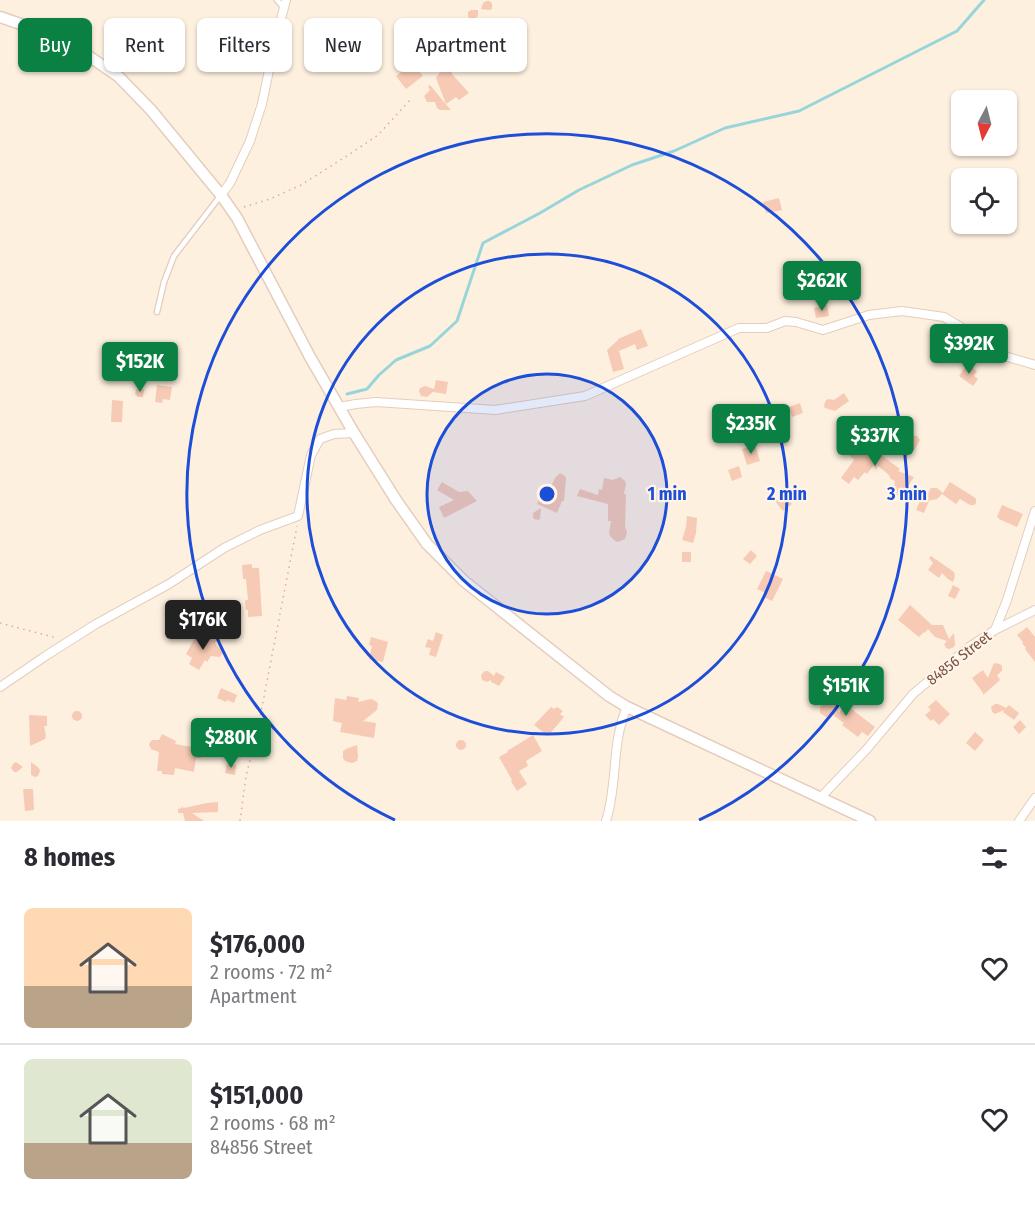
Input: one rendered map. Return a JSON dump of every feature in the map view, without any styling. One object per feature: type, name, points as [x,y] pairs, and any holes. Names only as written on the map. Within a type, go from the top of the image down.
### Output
[{"type":"street","points":[[221,195],[230,183],[250,141],[262,104],[285,4]]},
{"type":"street","points":[[0,17],[64,39],[119,77],[151,110],[221,195],[237,218],[310,357],[396,500],[427,544],[464,581],[627,708],[870,821]]},
{"type":"street","points":[[339,407],[376,402],[495,410],[585,396],[739,328],[767,328],[785,321],[823,330],[869,315],[902,311],[944,317],[976,336],[1001,355],[1035,365]]},
{"type":"street","points":[[0,687],[70,641],[169,584],[224,548],[260,530],[298,516],[311,455],[320,439],[334,434],[354,432]]},
{"type":"street","points":[[995,630],[1007,600],[1035,511]]},
{"type":"street","name":"84856 Street","points":[[820,798],[866,750],[913,694],[969,647],[995,630],[1035,610]]},
{"type":"street","points":[[606,821],[612,795],[616,744],[627,708]]},
{"type":"street","points":[[1019,821],[1035,798]]},
{"type":"lane","points":[[277,0],[285,4]]},
{"type":"lane","points":[[157,312],[164,282],[174,256],[221,195]]},
{"type":"path","points":[[231,210],[270,199],[301,185],[378,135],[410,100]]},
{"type":"path","points":[[240,821],[246,776],[257,733],[298,516]]},
{"type":"path","points":[[0,623],[70,641]]},
{"type":"building","points":[[486,1],[490,1],[492,9],[481,9]]},
{"type":"building","points":[[478,10],[478,16],[470,18],[468,12]]},
{"type":"building","points":[[401,72],[420,72],[423,76],[406,89],[396,76]]},
{"type":"building","points":[[440,72],[452,72],[469,93],[459,100],[456,97],[446,104],[436,78]]},
{"type":"building","points":[[430,85],[451,110],[440,110],[435,102],[427,102],[424,96],[430,90],[428,86]]},
{"type":"building","points":[[779,198],[782,210],[766,213],[763,202]]},
{"type":"building","points":[[827,305],[829,316],[816,318],[814,308]]},
{"type":"building","points":[[641,329],[648,346],[637,350],[635,344],[619,351],[624,369],[613,372],[607,350],[618,339]]},
{"type":"building","points":[[149,342],[164,349],[160,360],[164,362],[159,362],[152,378],[150,362],[147,366],[139,362]]},
{"type":"building","points":[[967,364],[977,371],[974,376],[978,379],[973,386],[959,376]]},
{"type":"building","points":[[436,380],[448,382],[446,394],[434,391],[427,397],[421,396],[420,388],[425,386],[434,389]]},
{"type":"building","points":[[157,385],[172,387],[170,400],[163,399],[162,403],[155,402]]},
{"type":"building","points":[[138,388],[144,389],[143,397],[135,394]]},
{"type":"building","points":[[844,393],[849,401],[835,411],[825,408],[826,400],[834,400]]},
{"type":"building","points":[[112,400],[123,401],[122,422],[111,422]]},
{"type":"building","points":[[800,403],[803,413],[792,417],[789,407]]},
{"type":"building","points":[[907,418],[910,427],[908,433],[895,430]]},
{"type":"building","points":[[911,435],[917,436],[920,440],[914,451],[910,441]]},
{"type":"building","points":[[858,440],[900,469],[898,471],[914,477],[906,494],[897,495],[894,489],[895,481],[878,466],[876,469],[873,466],[858,480],[854,477],[849,484],[841,478],[854,460],[847,453]]},
{"type":"building","points":[[755,445],[760,461],[747,465],[742,449]]},
{"type":"building","points":[[739,466],[742,477],[732,481],[728,470]]},
{"type":"building","points":[[560,473],[566,478],[564,501],[557,513],[537,504],[544,489],[549,491]]},
{"type":"building","points":[[620,477],[626,484],[624,494],[626,494],[625,527],[627,532],[625,539],[618,542],[609,533],[611,521],[608,521],[608,504],[577,496],[580,489],[598,495],[599,489],[602,490],[604,478],[613,480]]},
{"type":"building","points":[[442,482],[459,492],[468,491],[477,501],[444,518],[439,507],[454,500],[437,490]]},
{"type":"building","points":[[950,482],[974,497],[976,503],[970,505],[960,499],[956,504],[942,494],[937,499],[927,501],[929,501],[924,513],[916,510],[921,498],[924,499],[931,488],[937,488],[943,493]]},
{"type":"building","points":[[785,494],[792,504],[783,511],[775,501]]},
{"type":"building","points":[[1002,505],[1023,514],[1017,527],[997,517]]},
{"type":"building","points":[[541,508],[540,519],[534,519],[533,513]]},
{"type":"building","points":[[687,516],[697,518],[693,543],[682,540]]},
{"type":"building","points":[[751,550],[757,556],[750,564],[743,559]]},
{"type":"building","points":[[682,552],[691,552],[691,562],[682,562]]},
{"type":"building","points":[[931,556],[954,572],[953,582],[942,573],[939,578],[928,570],[933,563],[929,558]]},
{"type":"building","points":[[252,564],[252,568],[259,568],[262,616],[248,617],[245,600],[248,600],[246,579],[243,579],[242,565]]},
{"type":"building","points":[[766,571],[783,579],[772,601],[764,597],[766,593],[757,589]]},
{"type":"building","points":[[953,585],[960,589],[955,599],[948,596]]},
{"type":"building","points":[[910,605],[932,625],[943,625],[949,639],[954,633],[954,647],[946,648],[944,644],[947,641],[935,637],[928,629],[919,637],[898,620]]},
{"type":"building","points":[[1027,627],[1035,637],[1035,662],[1017,635]]},
{"type":"building","points":[[436,632],[443,635],[436,657],[429,655],[431,648],[425,647],[428,639],[433,641]]},
{"type":"building","points":[[197,634],[205,639],[208,635],[217,640],[215,643],[223,652],[220,657],[211,656],[207,662],[205,660],[199,670],[189,664],[192,658],[186,654]]},
{"type":"building","points":[[371,637],[388,642],[383,662],[369,659],[372,646],[369,645]]},
{"type":"building","points":[[995,663],[1002,666],[1002,671],[997,675],[1000,680],[983,695],[972,678],[983,670],[988,678]]},
{"type":"building","points":[[485,671],[494,676],[496,672],[505,677],[499,686],[491,680],[487,682],[482,680],[481,675]]},
{"type":"building","points":[[831,686],[839,713],[845,704],[875,727],[868,736],[862,732],[858,737],[833,715],[826,717],[820,713],[820,707],[826,702]]},
{"type":"building","points":[[221,688],[237,695],[234,703],[217,698]]},
{"type":"building","points":[[347,696],[359,698],[358,702],[371,699],[377,702],[377,710],[363,721],[376,723],[374,738],[340,732],[342,723],[333,721],[335,698],[346,700]]},
{"type":"building","points":[[936,700],[950,714],[939,725],[925,715],[931,710],[928,707]]},
{"type":"building","points":[[995,704],[1006,708],[1009,705],[1019,713],[1014,720],[1003,712],[1004,710],[995,714],[991,707]]},
{"type":"building","points":[[551,707],[554,709],[557,707],[563,711],[560,714],[564,717],[548,736],[534,725]]},
{"type":"building","points":[[77,711],[81,712],[81,720],[77,721],[73,720],[72,716],[73,712]]},
{"type":"building","points":[[29,715],[47,716],[47,726],[44,726],[45,739],[30,746]]},
{"type":"building","points":[[1020,720],[1026,727],[1019,734],[1013,727]]},
{"type":"building","points":[[975,732],[984,740],[975,751],[966,743]]},
{"type":"building","points":[[162,734],[176,741],[175,744],[203,749],[201,758],[196,758],[194,772],[175,768],[174,775],[157,771],[159,752],[151,749],[149,744],[152,740],[159,740]]},
{"type":"building","points":[[533,735],[542,751],[526,761],[528,766],[519,771],[527,784],[517,791],[499,757]]},
{"type":"building","points":[[461,740],[465,741],[465,749],[461,750],[457,749],[456,745],[457,741]]},
{"type":"building","points":[[357,745],[357,761],[352,763],[345,761],[343,751]]},
{"type":"building","points":[[16,762],[23,767],[14,772],[11,768]]},
{"type":"building","points":[[31,762],[39,768],[38,776],[31,775]]},
{"type":"building","points":[[227,764],[236,765],[235,775],[225,773]]},
{"type":"building","points":[[23,789],[33,789],[34,810],[25,811]]},
{"type":"building","points":[[218,802],[218,812],[192,813],[204,821],[185,821],[183,813],[178,813],[181,806],[184,808]]},
{"type":"waterway","points":[[347,394],[367,389],[396,360],[430,346],[457,321],[483,243],[579,190],[632,165],[674,151],[725,128],[799,111],[957,31],[984,0]]}]
